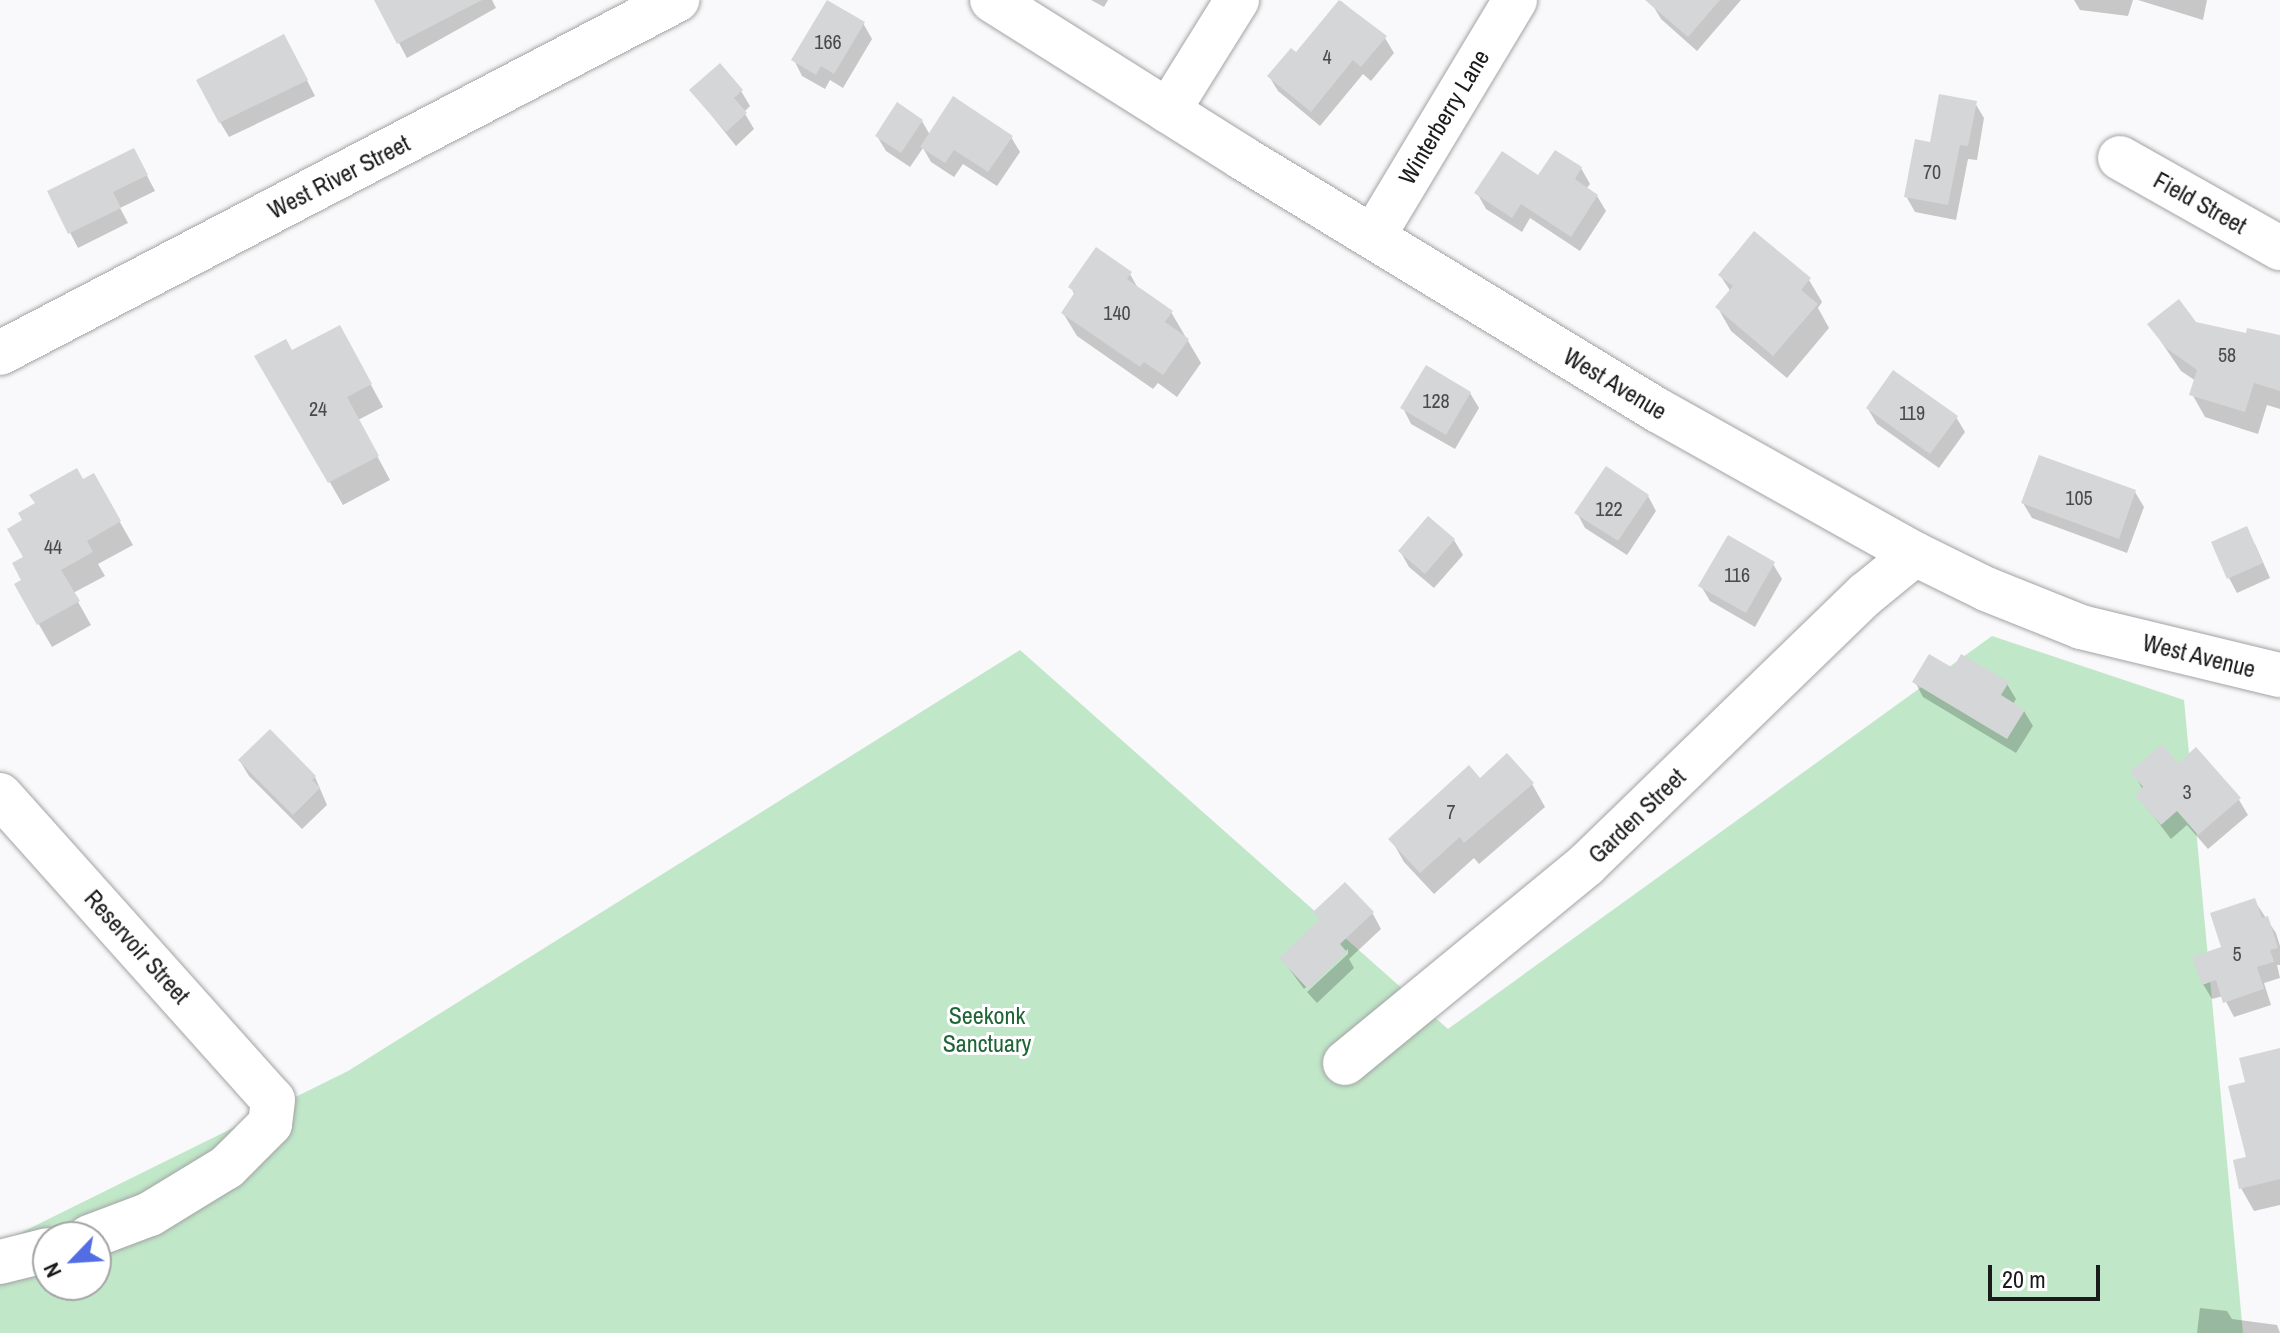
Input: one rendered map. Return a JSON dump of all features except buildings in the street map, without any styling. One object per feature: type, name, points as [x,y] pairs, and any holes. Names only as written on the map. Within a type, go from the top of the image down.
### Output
[{"type":"street","name":"West River Street","points":[[0,353],[677,0]]},
{"type":"street","name":"West Avenue","points":[[992,0],[1659,411],[1915,554],[1986,589],[2081,627],[2280,675]]},
{"type":"street","points":[[1168,111],[1237,0]]},
{"type":"street","name":"Winterberry Lane","points":[[1374,235],[1515,0]]},
{"type":"street","name":"Field Street","points":[[2120,158],[2280,248]]},
{"type":"street","name":"Garden Street","points":[[1345,1063],[1586,865],[1866,594],[1915,554]]},
{"type":"street","name":"Reservoir Street","points":[[0,795],[273,1100],[270,1124],[227,1167],[150,1214],[112,1228]]},
{"type":"street","points":[[0,1262],[32,1254]]},
{"type":"green space","name":"Seekonk Sanctuary","points":[[1992,636],[2184,700],[2243,1333],[0,1333],[0,1243],[32,1227],[32,1301],[112,1301],[112,1221],[45,1221],[348,1071],[1020,650],[1448,1029]]}]
